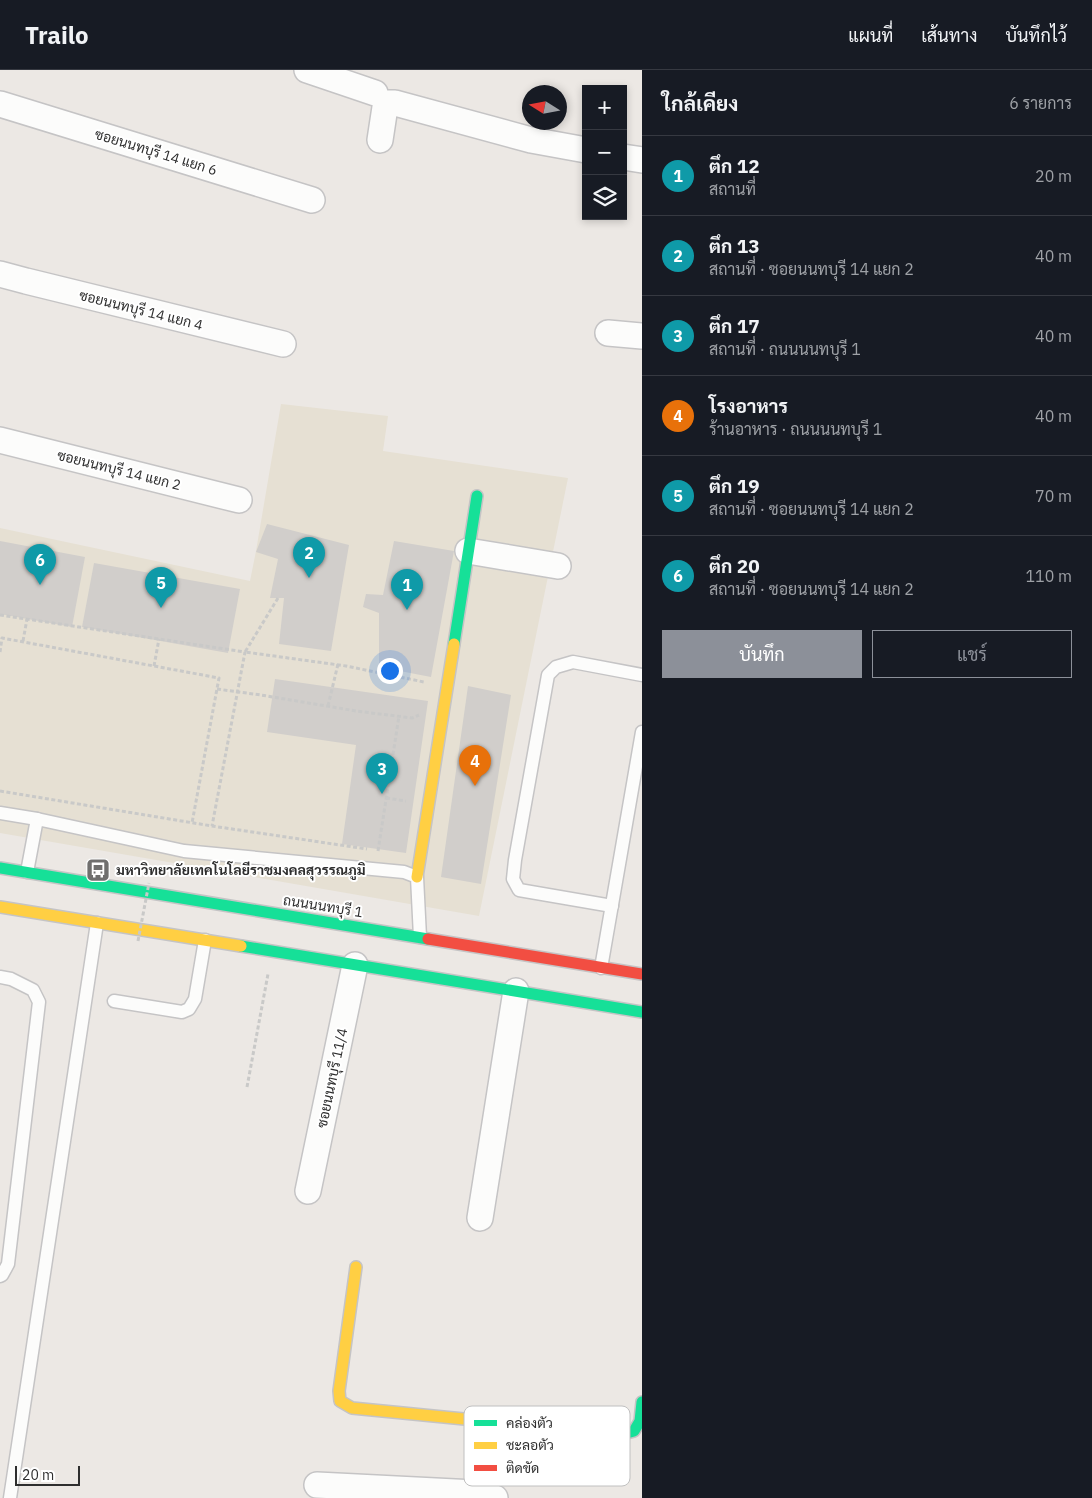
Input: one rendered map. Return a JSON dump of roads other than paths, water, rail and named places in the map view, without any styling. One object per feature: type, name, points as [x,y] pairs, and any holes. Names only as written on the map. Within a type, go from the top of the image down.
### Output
[{"type":"main road","points":[[417,877],[477,496]]},
{"type":"main road","name":"ถนนนนทบุรี 1","points":[[0,868],[642,974]]},
{"type":"main road","points":[[0,907],[642,1012]]},
{"type":"main road","points":[[356,1267],[339,1391],[340,1401],[352,1408],[464,1419]]},
{"type":"main road","points":[[630,1432],[634,1431],[640,1421],[642,1402]]},
{"type":"street","points":[[307,70],[375,93]]},
{"type":"street","points":[[380,140],[385,107],[388,103],[395,103],[531,140],[582,149]]},
{"type":"street","name":"ซอยนนทบุรี 14 แยก 6","points":[[0,104],[312,200]]},
{"type":"street","points":[[627,158],[642,160]]},
{"type":"street","name":"ซอยนนทบุรี 14 แยก 4","points":[[0,274],[283,344]]},
{"type":"street","points":[[608,333],[642,336]]},
{"type":"street","name":"ซอยนนทบุรี 14 แยก 2","points":[[0,440],[239,500]]},
{"type":"street","points":[[468,551],[558,566]]},
{"type":"street","name":"ซอยนนทบุรี 11/4","points":[[308,1191],[355,964]]},
{"type":"street","points":[[480,1218],[516,991]]},
{"type":"street","points":[[316,1485],[475,1494],[495,1498]]},
{"type":"lane","points":[[612,906],[519,890],[514,879],[515,860],[548,675],[556,667],[573,662],[642,675]]},
{"type":"lane","points":[[602,968],[642,732]]},
{"type":"lane","points":[[0,813],[37,818],[184,851],[404,872],[417,877],[420,938]]},
{"type":"lane","points":[[27,872],[37,818]]},
{"type":"lane","points":[[10,1498],[97,923]]},
{"type":"lane","points":[[114,1001],[182,1012],[189,1009],[195,999],[205,940]]},
{"type":"lane","points":[[0,977],[11,978],[33,990],[40,1002],[8,1264],[0,1276]]},
{"type":"place","name":"ตึก 13","points":[[309,578]]},
{"type":"place","name":"ตึก 20","points":[[40,585]]},
{"type":"place","name":"ตึก 19","points":[[161,608]]},
{"type":"place","name":"ตึก 12","points":[[407,610]]},
{"type":"place","name":"โรงอาหาร","points":[[475,786]]},
{"type":"place","name":"ตึก 17","points":[[382,794]]},
{"type":"place","name":"มหาวิทยาลัยเทคโนโลยีราชมงคลสุวรรณภูมิ","points":[[98,870]]}]
